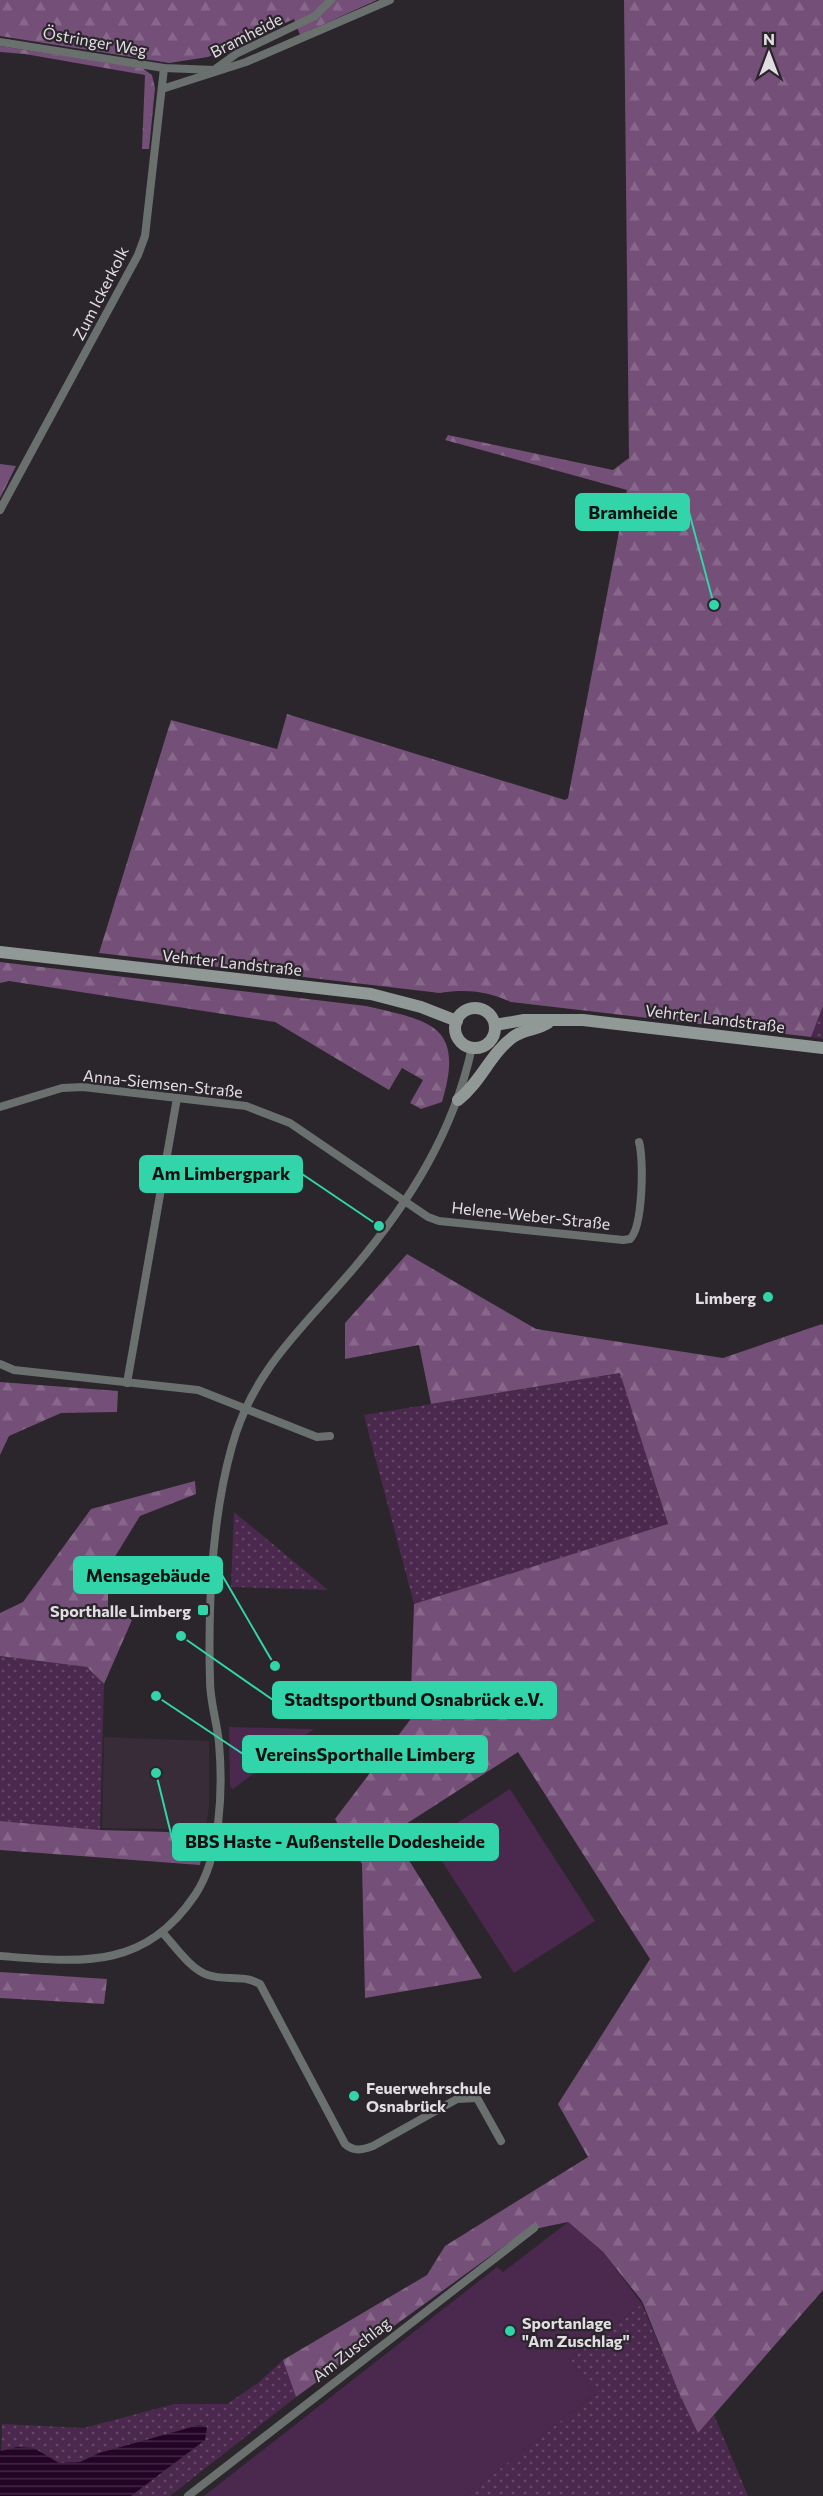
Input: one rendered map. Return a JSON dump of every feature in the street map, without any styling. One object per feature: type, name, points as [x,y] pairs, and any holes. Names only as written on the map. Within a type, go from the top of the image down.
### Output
[{"type":"main road","name":"Vehrter Landstraße","points":[[0,952],[371,994],[421,1007],[457,1021]]},
{"type":"main road","points":[[480,1009],[490,1015],[495,1025],[494,1033],[487,1044],[472,1047],[458,1038],[457,1021],[464,1012],[480,1009]]},
{"type":"main road","name":"Vehrter Landstraße","points":[[495,1025],[524,1020],[554,1019],[613,1023],[823,1048]]},
{"type":"main road","points":[[459,1100],[475,1087],[492,1058],[512,1037],[554,1019]]},
{"type":"street","name":"Bramheide","points":[[164,68],[214,70],[236,54],[315,16],[331,0]]},
{"type":"street","points":[[162,89],[214,70],[246,62],[390,0]]},
{"type":"street","name":"Östringer Weg","points":[[0,42],[164,68],[162,89]]},
{"type":"street","name":"Zum Ickerkolk","points":[[0,510],[138,255],[145,236],[162,89]]},
{"type":"street","points":[[0,1956],[87,1961],[114,1956],[138,1947],[162,1932],[181,1914],[197,1892],[214,1847],[219,1746],[210,1681],[214,1543],[224,1478],[245,1408],[258,1382],[277,1356],[354,1268],[405,1203],[427,1167],[459,1100],[472,1047]]},
{"type":"street","name":"Anna-Siemsen-Straße","points":[[0,1107],[62,1088],[83,1087],[246,1106],[290,1123],[405,1203]]},
{"type":"street","points":[[127,1383],[177,1098]]},
{"type":"street","name":"Helene-Weber-Straße","points":[[405,1203],[439,1221],[630,1239],[637,1228],[643,1156],[639,1142]]},
{"type":"street","points":[[0,1364],[14,1370],[198,1390],[317,1437],[330,1436]]},
{"type":"street","points":[[162,1932],[197,1970],[209,1976],[244,1978],[260,1984],[345,2144],[351,2149],[362,2150],[373,2146],[457,2099],[467,2097],[477,2098],[501,2141]]},
{"type":"street","name":"Am Zuschlag","points":[[188,2496],[534,2228]]},
{"type":"shaded area","points":[[823,1006],[823,1039],[811,1037]]},
{"type":"shaded area","points":[[621,1373],[668,1525],[414,1604],[364,1415]]},
{"type":"shaded area","points":[[234,1512],[328,1590],[231,1587]]},
{"type":"shaded area","points":[[0,1656],[87,1667],[104,1684],[100,1830],[0,1821]]},
{"type":"shaded area","points":[[229,1727],[314,1729],[233,1789],[230,1787]]},
{"type":"shaded area","points":[[104,1737],[209,1741],[209,1806],[203,1847],[168,1829],[102,1828]]},
{"type":"shaded area","points":[[510,1789],[595,1921],[514,1973],[429,1841]]},
{"type":"shaded area","name":"Sportanlage \"Am Zuschlag\"","points":[[568,2222],[603,2252],[642,2304],[570,2359],[595,2394],[465,2496],[204,2496],[497,2267],[503,2272]]},
{"type":"shaded area","points":[[642,2304],[698,2432],[714,2415],[748,2496],[465,2496],[595,2394],[570,2359]]},
{"type":"shaded area","points":[[283,2360],[296,2397],[170,2496],[0,2496],[2,2424],[84,2428],[174,2404],[227,2404],[258,2383]]},
{"type":"shaded area","points":[[199,2425],[207,2427],[205,2440],[131,2496],[0,2496],[0,2451],[17,2447],[34,2448],[59,2463],[80,2462],[99,2453]]},
{"type":"green space","points":[[0,0],[377,0],[300,35],[294,19],[208,57],[169,63],[0,36]]},
{"type":"green space","points":[[624,0],[823,0],[823,1006],[811,1037],[511,1002],[476,992],[440,993],[99,953],[171,720],[277,749],[287,714],[565,800],[568,798],[627,490],[445,440],[448,435],[613,470],[629,458]]},
{"type":"green space","points":[[0,46],[142,68],[152,75],[155,88],[149,149],[142,149],[145,75],[25,54],[0,52]]},
{"type":"green space","points":[[0,464],[16,466],[0,498]]},
{"type":"green space","points":[[0,962],[366,1006],[409,1016],[437,1031],[445,1042],[449,1057],[448,1076],[442,1102],[421,1109],[410,1103],[423,1080],[402,1068],[389,1090],[275,1022],[9,981],[0,983]]},
{"type":"green space","points":[[407,1254],[536,1329],[723,1358],[822,1324],[823,1326],[823,2290],[698,2433],[679,2393],[642,2301],[603,2252],[568,2222],[525,2231],[296,2397],[283,2360],[427,2275],[445,2246],[588,2157],[558,2104],[650,1959],[518,1752],[392,1833],[482,1978],[365,1998],[362,1864],[335,1819],[410,1720],[414,1604],[668,1524],[620,1373],[431,1404],[419,1345],[345,1359],[345,1323]]},
{"type":"green space","points":[[0,1382],[118,1391],[117,1412],[61,1413],[9,1436],[0,1455]]},
{"type":"green space","points":[[195,1481],[196,1494],[140,1516],[108,1568],[108,1607],[132,1620],[104,1684],[87,1667],[0,1656],[0,1613],[23,1602],[91,1509]]},
{"type":"green space","points":[[0,1821],[100,1830],[168,1832],[203,1849],[200,1865],[0,1850]]},
{"type":"green space","points":[[0,1972],[107,1979],[104,2004],[0,1998]]},
{"type":"place","name":"Bramheide","points":[[714,605]]},
{"type":"place","name":"Am Limbergpark","points":[[379,1226]]},
{"type":"place","name":"Limberg","points":[[768,1297]]},
{"type":"place","name":"Sporthalle Limberg","points":[[203,1610]]},
{"type":"place","name":"Stadtsportbund Osnabrück e.V.","points":[[181,1636]]},
{"type":"place","name":"Mensagebäude","points":[[275,1666]]},
{"type":"place","name":"VereinsSporthalle Limberg","points":[[156,1696]]},
{"type":"place","name":"BBS Haste - Außenstelle Dodesheide","points":[[156,1773]]},
{"type":"place","name":"Feuerwehrschule Osnabrück","points":[[354,2096]]},
{"type":"place","name":"Sportanlage \"Am Zuschlag\"","points":[[510,2331]]}]
